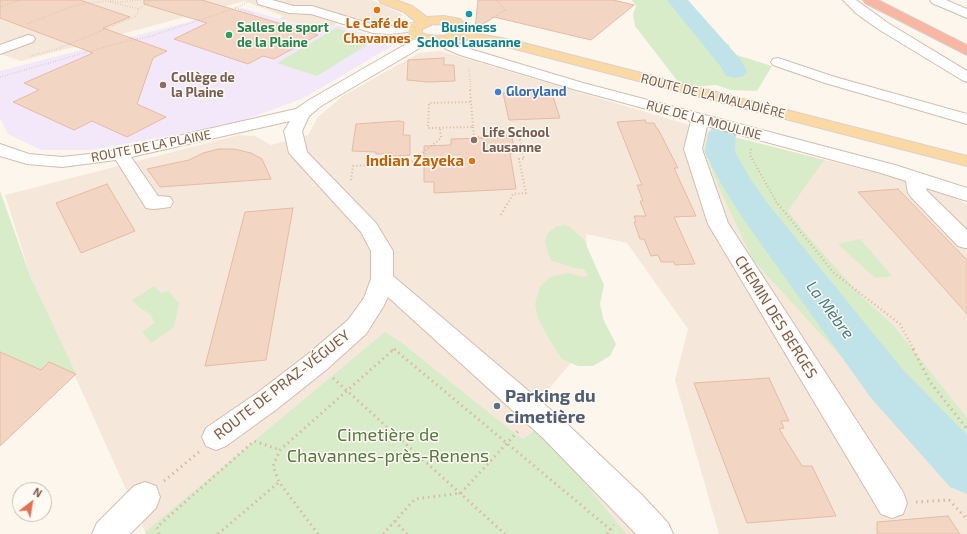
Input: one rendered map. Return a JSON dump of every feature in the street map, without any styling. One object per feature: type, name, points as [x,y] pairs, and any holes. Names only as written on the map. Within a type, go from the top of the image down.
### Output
[{"type":"highway","points":[[869,0],[967,51]]},
{"type":"main road","points":[[385,0],[408,9],[421,24]]},
{"type":"main road","points":[[425,39],[416,35],[415,32],[421,24],[438,20],[455,22],[462,29],[451,38]]},
{"type":"main road","name":"ROUTE DE LA MALADIÈRE","points":[[425,39],[451,38],[512,44],[967,161]]},
{"type":"street","points":[[391,0],[408,9]]},
{"type":"street","points":[[849,0],[878,23],[967,77]]},
{"type":"street","points":[[936,0],[967,14]]},
{"type":"street","points":[[262,1],[293,10],[312,10],[373,29],[390,30],[421,24]]},
{"type":"street","name":"RUE DE LA MOULINE","points":[[451,38],[451,46],[468,53],[578,86],[914,177],[967,195]]},
{"type":"street","points":[[0,50],[28,39]]},
{"type":"street","name":"ROUTE DE PRAZ-VÉGUEY","points":[[216,437],[267,401],[317,362],[357,326],[375,301],[382,279],[382,251],[369,228],[298,153],[293,131],[302,113],[325,96],[425,39]]},
{"type":"street","points":[[778,62],[830,80],[967,119]]},
{"type":"street","name":"ROUTE DE LA PLAINE","points":[[0,148],[4,152],[27,160],[62,162],[121,154],[302,113]]},
{"type":"street","name":"CHEMIN DES BERGES","points":[[700,119],[693,149],[718,224],[892,503]]},
{"type":"street","points":[[121,154],[153,203],[163,202]]},
{"type":"street","points":[[914,177],[918,193],[966,242]]},
{"type":"street","points":[[382,279],[533,413],[614,489],[657,534]]},
{"type":"street","points":[[108,534],[145,497]]},
{"type":"path","points":[[0,7],[21,0]]},
{"type":"path","points":[[102,0],[139,9]]},
{"type":"path","points":[[24,25],[76,5],[106,1],[121,2],[142,0]]},
{"type":"path","points":[[30,56],[60,48],[136,16],[139,9],[150,0]]},
{"type":"path","points":[[484,24],[505,10],[497,0]]},
{"type":"path","points":[[0,77],[119,43],[148,37],[236,8]]},
{"type":"path","points":[[468,53],[474,137],[519,135],[524,159],[519,159],[526,193],[513,194],[501,215]]},
{"type":"path","points":[[471,102],[429,103],[428,128],[473,127]]},
{"type":"path","points":[[351,180],[354,166],[410,163],[441,138],[440,128]]},
{"type":"path","points":[[751,132],[750,155],[780,208],[834,273],[900,324],[930,382],[967,429]]},
{"type":"path","points":[[318,534],[278,482],[273,466],[280,450],[394,349],[610,530]]},
{"type":"path","points":[[317,362],[505,534]]},
{"type":"path","points":[[383,534],[415,499],[461,493],[507,444],[533,413]]},
{"type":"path","name":"ROUTE DE PRAZ-VÉGUEY","points":[[145,497],[216,437]]},
{"type":"path","points":[[159,534],[157,527],[254,441],[280,450]]},
{"type":"path","points":[[218,534],[278,482]]},
{"type":"path","points":[[892,503],[949,500],[967,519]]},
{"type":"path","points":[[395,521],[407,534]]},
{"type":"shaded area","points":[[0,0],[372,0],[404,15],[374,31],[340,22],[323,32],[280,19],[283,16],[245,1],[21,61],[0,54]]},
{"type":"shaded area","name":"Collège de la Plaine","points":[[242,8],[323,32],[336,25],[397,43],[304,98],[233,124],[91,150],[41,150],[8,134],[0,118],[0,71]]},
{"type":"shaded area","points":[[440,51],[703,129],[928,186],[967,204],[967,534],[719,534],[675,380],[688,329],[627,243],[586,234],[594,336],[541,398],[639,534],[146,534],[31,278],[5,195],[239,135],[255,136],[271,145],[308,135],[318,117],[343,96],[419,53]]},
{"type":"green space","points":[[632,0],[680,0],[689,7],[686,9],[698,21],[708,23],[720,41],[730,45],[724,51],[772,66],[757,91],[731,90],[716,85],[690,87],[679,83],[635,26],[633,14],[636,6]]},
{"type":"green space","points":[[336,28],[375,40],[317,76],[277,63]]},
{"type":"green space","points":[[709,132],[824,160],[788,211],[810,239],[864,299],[894,326],[967,418],[967,494],[753,260],[721,192],[704,150]]},
{"type":"green space","points":[[0,191],[31,278],[76,374],[0,446]]},
{"type":"green space","points":[[565,225],[570,227],[584,240],[604,285],[600,304],[604,321],[616,344],[610,356],[593,366],[578,366],[562,359],[538,318],[535,304],[540,287],[550,277],[567,273],[584,277],[588,275],[584,269],[575,268],[552,261],[548,253],[545,242],[547,234],[555,227]]},
{"type":"green space","points":[[860,239],[892,276],[875,278],[838,244]]},
{"type":"green space","points":[[154,286],[161,293],[168,291],[179,303],[174,327],[151,343],[142,332],[155,323],[150,314],[140,308],[132,300]]},
{"type":"green space","name":"Cimetière de Chavannes-près-Renens","points":[[385,332],[402,343],[523,439],[540,427],[626,534],[146,534],[145,532]]},
{"type":"building","name":"Collège de la Plaine","points":[[0,0],[80,0],[130,17],[103,28],[167,51],[153,58],[137,104],[166,117],[127,137],[92,121],[74,130],[13,102],[39,90],[24,83],[93,53],[0,18]]},
{"type":"building","points":[[144,0],[202,0],[318,35],[274,59],[263,56],[248,64],[174,39],[207,23],[144,4]]},
{"type":"building","points":[[478,0],[613,0],[634,5],[591,40],[494,17],[475,29]]},
{"type":"building","points":[[444,58],[444,65],[454,65],[455,81],[428,82],[407,80],[408,60]]},
{"type":"building","points":[[539,90],[542,98],[553,97],[560,118],[509,120],[503,93]]},
{"type":"building","points":[[645,120],[646,123],[654,123],[658,129],[678,168],[674,168],[696,216],[674,217],[695,264],[675,265],[674,262],[661,262],[658,255],[651,256],[644,239],[640,239],[634,222],[636,222],[634,216],[646,216],[640,201],[643,201],[637,185],[642,185],[617,122]]},
{"type":"building","points":[[399,121],[404,122],[403,135],[410,135],[410,155],[391,156],[392,153],[376,154],[376,152],[352,151],[356,124]]},
{"type":"building","name":"Indian Zayeka","points":[[512,137],[515,153],[510,153],[516,189],[434,193],[434,182],[424,182],[424,146],[451,145],[451,139]]},
{"type":"building","points":[[219,149],[234,149],[251,153],[262,159],[271,179],[160,187],[147,169],[189,160],[203,153]]},
{"type":"building","points":[[107,184],[135,231],[81,253],[56,203]]},
{"type":"building","points":[[898,189],[967,260],[967,314],[858,192]]},
{"type":"building","points":[[293,208],[266,360],[205,366],[245,212]]},
{"type":"building","points":[[0,352],[41,370],[49,362],[76,374],[0,446]]},
{"type":"building","points":[[769,378],[789,421],[781,421],[784,428],[779,429],[802,466],[812,466],[836,516],[747,523],[694,383]]},
{"type":"building","points":[[948,516],[960,534],[877,534],[877,522]]},
{"type":"waterway","name":"La Mèbre","points":[[677,0],[732,65],[735,71]]},
{"type":"waterway","name":"La Mèbre","points":[[722,134],[720,152],[736,182],[756,212],[887,384],[967,470]]},
{"type":"place","name":"Le Café de Chavannes","points":[[377,10]]},
{"type":"place","name":"Business School Lausanne","points":[[469,14]]},
{"type":"place","name":"Salles de sport de la Plaine","points":[[229,35]]},
{"type":"place","name":"Collège de la Plaine","points":[[163,85]]},
{"type":"place","name":"Gloryland","points":[[498,92]]},
{"type":"place","name":"Life School Lausanne","points":[[474,140]]},
{"type":"place","name":"Indian Zayeka","points":[[472,161]]},
{"type":"place","name":"Parking du cimetière","points":[[497,406]]}]
